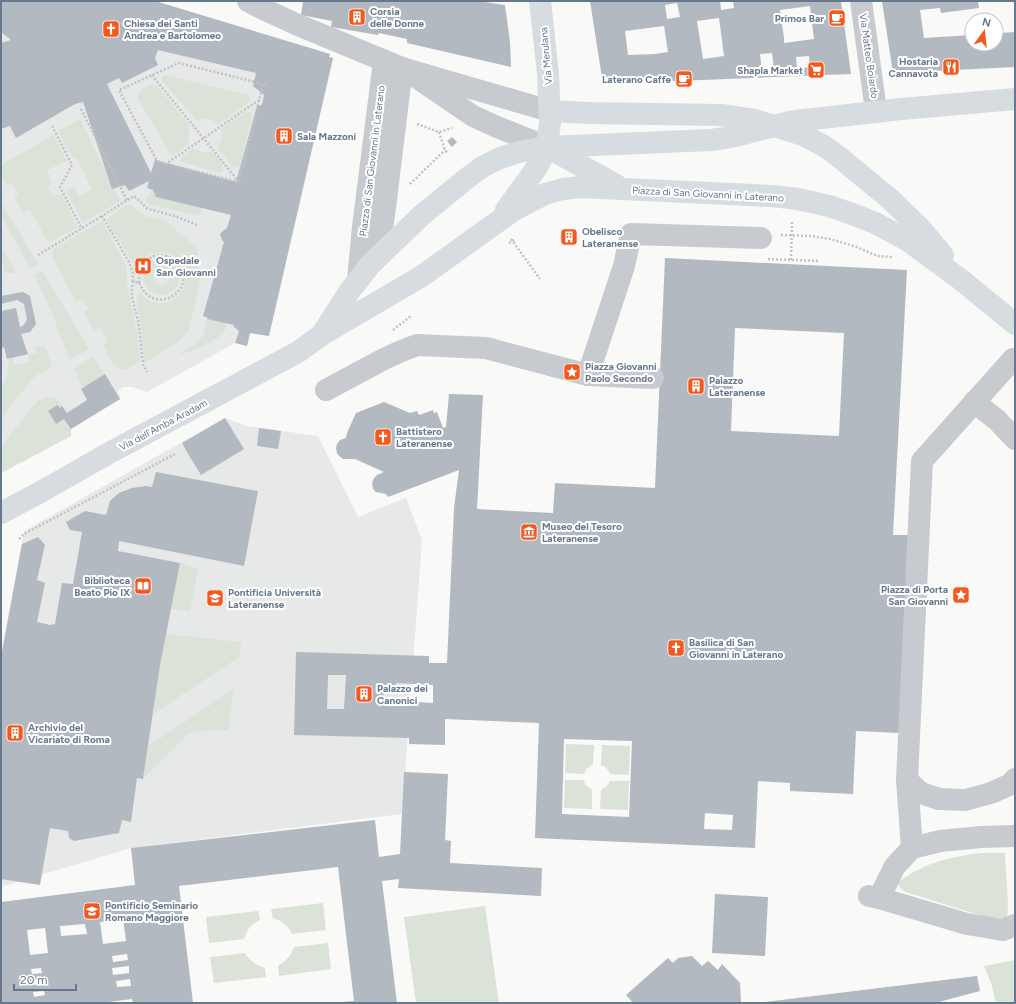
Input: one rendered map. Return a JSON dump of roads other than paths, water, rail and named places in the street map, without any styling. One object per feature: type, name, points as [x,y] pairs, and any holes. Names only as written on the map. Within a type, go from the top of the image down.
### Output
[{"type":"main road","name":"Via Merulana","points":[[540,1],[548,74],[550,111]]},
{"type":"main road","name":"Piazza di San Giovanni in Laterano","points":[[323,334],[358,280],[378,257],[422,216],[482,167],[518,152],[547,147],[711,140],[804,120],[876,111],[1015,99]]},
{"type":"main road","name":"Piazza di San Giovanni in Laterano","points":[[498,221],[541,160],[547,147],[550,111],[588,113],[721,114],[775,126],[803,135],[824,146],[856,170],[912,220],[960,278]]},
{"type":"main road","name":"Piazza di San Giovanni in Laterano","points":[[547,147],[623,189]]},
{"type":"main road","name":"Piazza di San Giovanni in Laterano","points":[[323,334],[422,276],[514,210],[538,197],[563,189],[581,187],[593,186],[623,189],[772,196],[798,199],[829,206],[855,214],[901,236],[960,278]]},
{"type":"main road","points":[[960,278],[1015,324]]},
{"type":"main road","name":"Via dell'Amba Aradam","points":[[1,513],[111,452],[273,366],[298,352],[323,334]]},
{"type":"street","points":[[248,1],[298,25],[393,64]]},
{"type":"street","name":"Via Matteo Boiardo","points":[[861,1],[876,111]]},
{"type":"street","name":"Piazza di San Giovanni in Laterano","points":[[393,64],[550,111]]},
{"type":"street","name":"Piazza di San Giovanni in Laterano","points":[[393,64],[473,116],[547,147]]},
{"type":"street","name":"Piazza di San Giovanni in Laterano","points":[[378,257],[385,208],[393,64]]},
{"type":"street","name":"Piazza di San Giovanni in Laterano","points":[[358,280],[365,212],[393,64]]},
{"type":"street","points":[[588,375],[624,266],[631,234],[761,249]]},
{"type":"street","points":[[326,390],[382,360],[417,345],[486,348],[588,375],[653,378]]},
{"type":"street","points":[[912,848],[907,780],[922,461],[1012,359]]},
{"type":"street","points":[[974,402],[997,420],[1015,439]]},
{"type":"street","points":[[907,780],[921,793],[939,799],[965,800],[991,793],[1014,784]]},
{"type":"street","points":[[1015,836],[981,837],[940,841],[912,848],[895,866],[874,897],[967,924],[1003,930],[1015,925]]},
{"type":"place","name":"Corsia delle Donne","points":[[357,17]]},
{"type":"place","name":"Primos Bar","points":[[837,18]]},
{"type":"place","name":"Chiesa dei Santi Andrea e Bartolomeo","points":[[111,29]]},
{"type":"place","name":"Hostaria Cannavota","points":[[951,67]]},
{"type":"place","name":"Shapla Market","points":[[816,70]]},
{"type":"place","name":"Laterano Caffe","points":[[684,79]]},
{"type":"place","name":"Sala Mazzoni","points":[[284,136]]},
{"type":"place","name":"Obelisco Lateranense","points":[[569,237]]},
{"type":"place","name":"Ospedale San Giovanni","points":[[143,266]]},
{"type":"place","name":"Piazza Giovanni Paolo Secondo","points":[[572,372]]},
{"type":"place","name":"Palazzo Lateranense","points":[[696,386]]},
{"type":"place","name":"Battistero Lateranense","points":[[383,437]]},
{"type":"place","name":"Museo del Tesoro Lateranense","points":[[529,532]]},
{"type":"place","name":"Biblioteca Beato Pio IX","points":[[143,586]]},
{"type":"place","name":"Piazza di Porta San Giovanni","points":[[961,595]]},
{"type":"place","name":"Pontificia Università Lateranense","points":[[215,598]]},
{"type":"place","name":"Basilica di San Giovanni in Laterano","points":[[676,648]]},
{"type":"place","name":"Palazzo dei Canonici","points":[[364,694]]},
{"type":"place","name":"Archivio del Vicariato di Roma","points":[[15,733]]},
{"type":"place","name":"Pontificio Seminario Romano Maggiore","points":[[92,911]]}]
